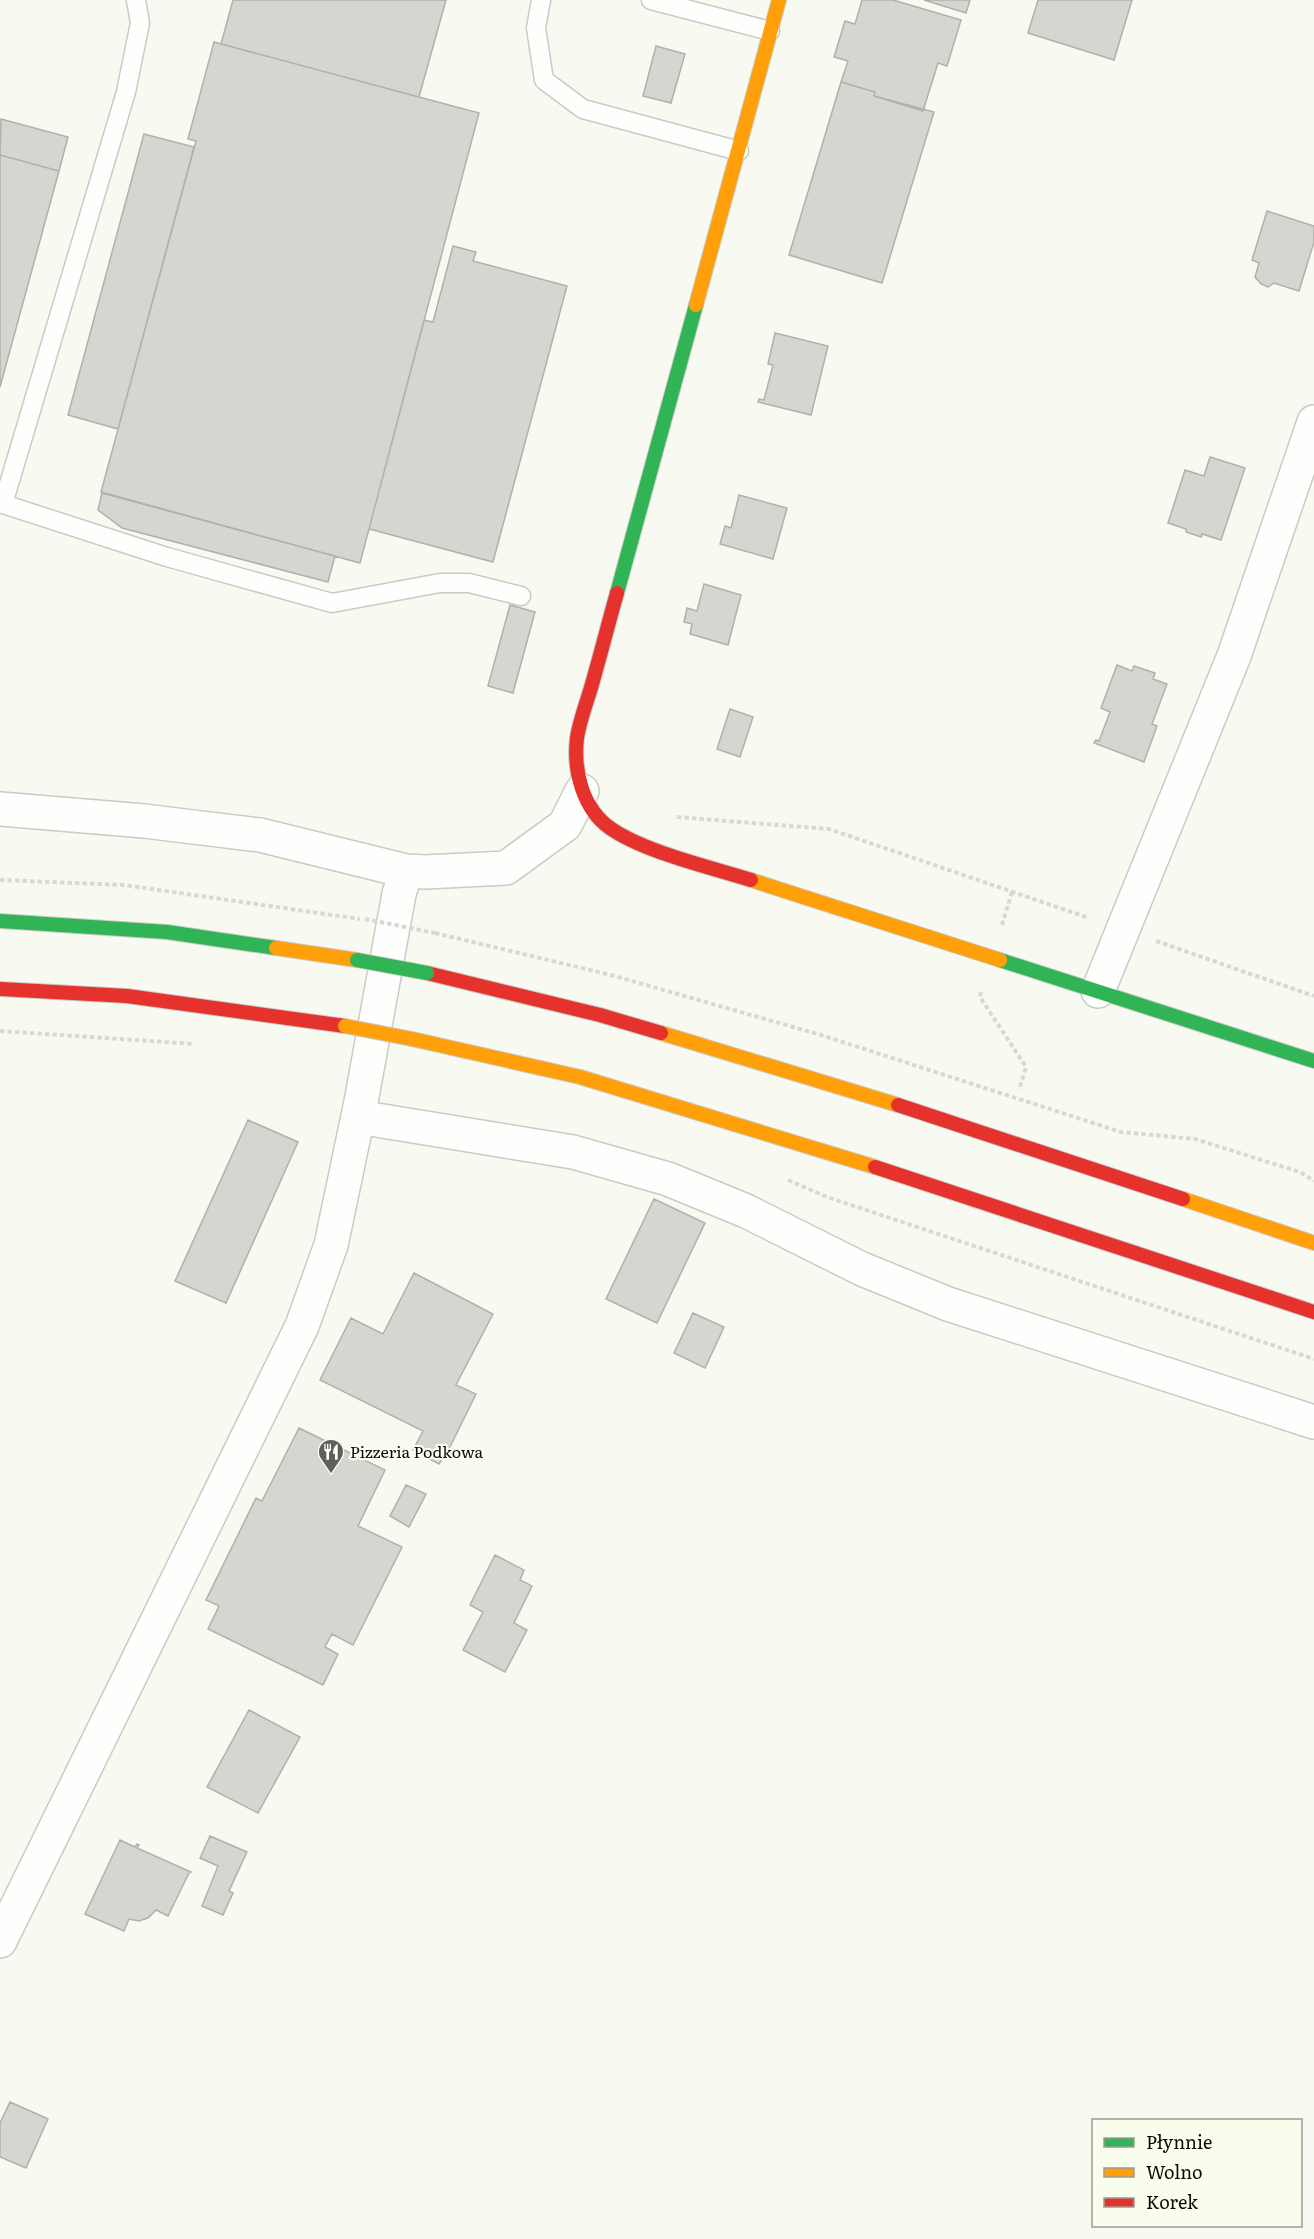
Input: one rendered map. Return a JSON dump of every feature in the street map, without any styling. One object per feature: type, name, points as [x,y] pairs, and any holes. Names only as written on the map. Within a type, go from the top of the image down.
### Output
[{"type":"main road","points":[[779,0],[577,739],[578,773],[582,791],[606,827],[646,846],[1314,1060]]},
{"type":"main road","points":[[0,921],[167,932],[357,960],[427,973],[600,1015],[877,1098],[1314,1244]]},
{"type":"main road","points":[[0,989],[127,996],[345,1026],[580,1077],[840,1155],[1314,1312]]},
{"type":"street","points":[[1098,991],[1234,656],[1314,422]]},
{"type":"street","points":[[0,809],[144,821],[260,835],[406,871],[425,872],[506,868],[564,825],[582,791]]},
{"type":"street","points":[[0,1941],[302,1326],[331,1245],[358,1117],[399,894],[406,871]]},
{"type":"street","points":[[358,1117],[573,1152],[668,1179],[746,1211],[862,1269],[948,1304],[1314,1422]]},
{"type":"lane","points":[[136,0],[140,23],[126,92],[2,503],[167,557],[332,603],[440,583],[469,583],[521,596]]},
{"type":"lane","points":[[541,0],[536,28],[544,80],[583,109],[739,151]]},
{"type":"lane","points":[[651,0],[770,31]]},
{"type":"path","points":[[668,816],[829,829],[1314,996]]},
{"type":"path","points":[[0,880],[124,885],[365,919],[435,933],[611,975],[821,1035],[1120,1132],[1195,1139],[1300,1172],[1314,1181]]},
{"type":"path","points":[[1000,930],[1012,892]]},
{"type":"path","points":[[983,986],[980,997],[1026,1067],[1018,1090]]},
{"type":"path","points":[[0,1031],[105,1036],[200,1044]]},
{"type":"path","points":[[784,1178],[827,1197],[1314,1359]]},
{"type":"building","points":[[233,0],[446,0],[419,97],[221,44]]},
{"type":"building","points":[[862,0],[893,0],[961,20],[947,66],[938,63],[923,111],[874,96],[875,92],[841,82],[848,61],[834,57],[845,21],[855,24]]},
{"type":"building","points":[[924,0],[970,0],[966,13]]},
{"type":"building","points":[[1038,0],[1132,0],[1114,60],[1028,33]]},
{"type":"building","points":[[214,42],[479,113],[360,563],[101,492],[196,141],[188,139]]},
{"type":"building","points":[[656,46],[685,54],[671,103],[643,96]]},
{"type":"building","points":[[841,82],[875,92],[874,96],[934,112],[882,283],[789,255]]},
{"type":"building","points":[[1,119],[68,137],[59,171],[0,155]]},
{"type":"building","points":[[144,134],[194,147],[118,429],[68,415]]},
{"type":"building","points":[[0,155],[59,171],[0,387]]},
{"type":"building","points":[[1267,211],[1314,226],[1314,242],[1299,291],[1274,283],[1268,287],[1261,284],[1255,277],[1259,263],[1252,260]]},
{"type":"building","points":[[453,246],[476,252],[473,261],[567,286],[493,562],[369,529],[424,320],[433,322]]},
{"type":"building","points":[[775,333],[828,346],[811,415],[758,402],[759,399],[764,400],[773,365],[768,364]]},
{"type":"building","points":[[1210,457],[1245,468],[1221,540],[1202,534],[1201,537],[1168,523],[1185,470],[1204,476]]},
{"type":"building","points":[[102,493],[335,556],[328,582],[122,528],[98,510]]},
{"type":"building","points":[[739,495],[787,508],[773,559],[720,544],[725,526],[731,528]]},
{"type":"building","points":[[704,584],[741,595],[728,645],[690,634],[692,624],[684,622],[687,608],[697,611]]},
{"type":"building","points":[[510,605],[535,612],[513,693],[488,686]]},
{"type":"building","points":[[1117,665],[1132,671],[1134,666],[1155,673],[1153,679],[1167,684],[1152,724],[1157,726],[1144,762],[1094,743],[1096,740],[1099,741],[1110,712],[1101,708]]},
{"type":"building","points":[[730,709],[753,717],[740,757],[717,749]]},
{"type":"building","points":[[248,1120],[298,1142],[226,1303],[175,1281]]},
{"type":"building","points":[[654,1199],[705,1223],[657,1323],[606,1299]]},
{"type":"building","points":[[414,1273],[493,1314],[456,1385],[476,1394],[439,1464],[413,1450],[423,1431],[320,1380],[351,1318],[383,1334]]},
{"type":"building","points":[[693,1313],[724,1327],[705,1368],[674,1353]]},
{"type":"building","points":[[299,1428],[385,1470],[358,1526],[402,1547],[353,1645],[332,1634],[325,1647],[338,1654],[323,1685],[208,1629],[219,1606],[206,1600],[256,1498],[262,1501]]},
{"type":"building","points":[[406,1485],[426,1494],[409,1527],[390,1516]]},
{"type":"building","points":[[495,1555],[524,1570],[520,1580],[532,1586],[514,1623],[527,1630],[505,1672],[463,1650],[483,1612],[470,1605]]},
{"type":"building","points":[[249,1710],[300,1737],[258,1813],[207,1787]]},
{"type":"building","points":[[210,1836],[247,1852],[229,1891],[233,1893],[223,1915],[202,1906],[218,1866],[200,1858]]},
{"type":"building","points":[[120,1840],[135,1847],[137,1844],[139,1845],[137,1848],[191,1872],[168,1916],[156,1910],[148,1918],[139,1921],[129,1919],[124,1931],[85,1914]]},
{"type":"building","points":[[10,2102],[48,2119],[26,2168],[0,2157],[0,2123]]},
{"type":"traffic: fast","points":[[617,593],[696,305]]},
{"type":"traffic: fast","points":[[0,921],[167,932],[276,948]]},
{"type":"traffic: fast","points":[[357,960],[427,973]]},
{"type":"traffic: fast","points":[[1000,960],[1314,1061]]},
{"type":"traffic: slow","points":[[696,305],[779,0]]},
{"type":"traffic: slow","points":[[751,880],[1000,960]]},
{"type":"traffic: slow","points":[[276,948],[357,960]]},
{"type":"traffic: slow","points":[[345,1026],[412,1039]]},
{"type":"traffic: slow","points":[[661,1033],[898,1105]]},
{"type":"traffic: slow","points":[[412,1039],[580,1077],[875,1167]]},
{"type":"traffic: slow","points":[[1183,1199],[1314,1243]]},
{"type":"traffic: jam","points":[[617,593],[577,738],[579,776],[587,800],[601,820],[624,837],[659,852],[751,880]]},
{"type":"traffic: jam","points":[[427,973],[600,1015],[661,1033]]},
{"type":"traffic: jam","points":[[0,989],[127,996],[345,1026]]},
{"type":"traffic: jam","points":[[898,1105],[1183,1199]]},
{"type":"traffic: jam","points":[[875,1167],[1314,1312]]},
{"type":"place","name":"Pizzeria Podkowa","points":[[331,1475]]}]
